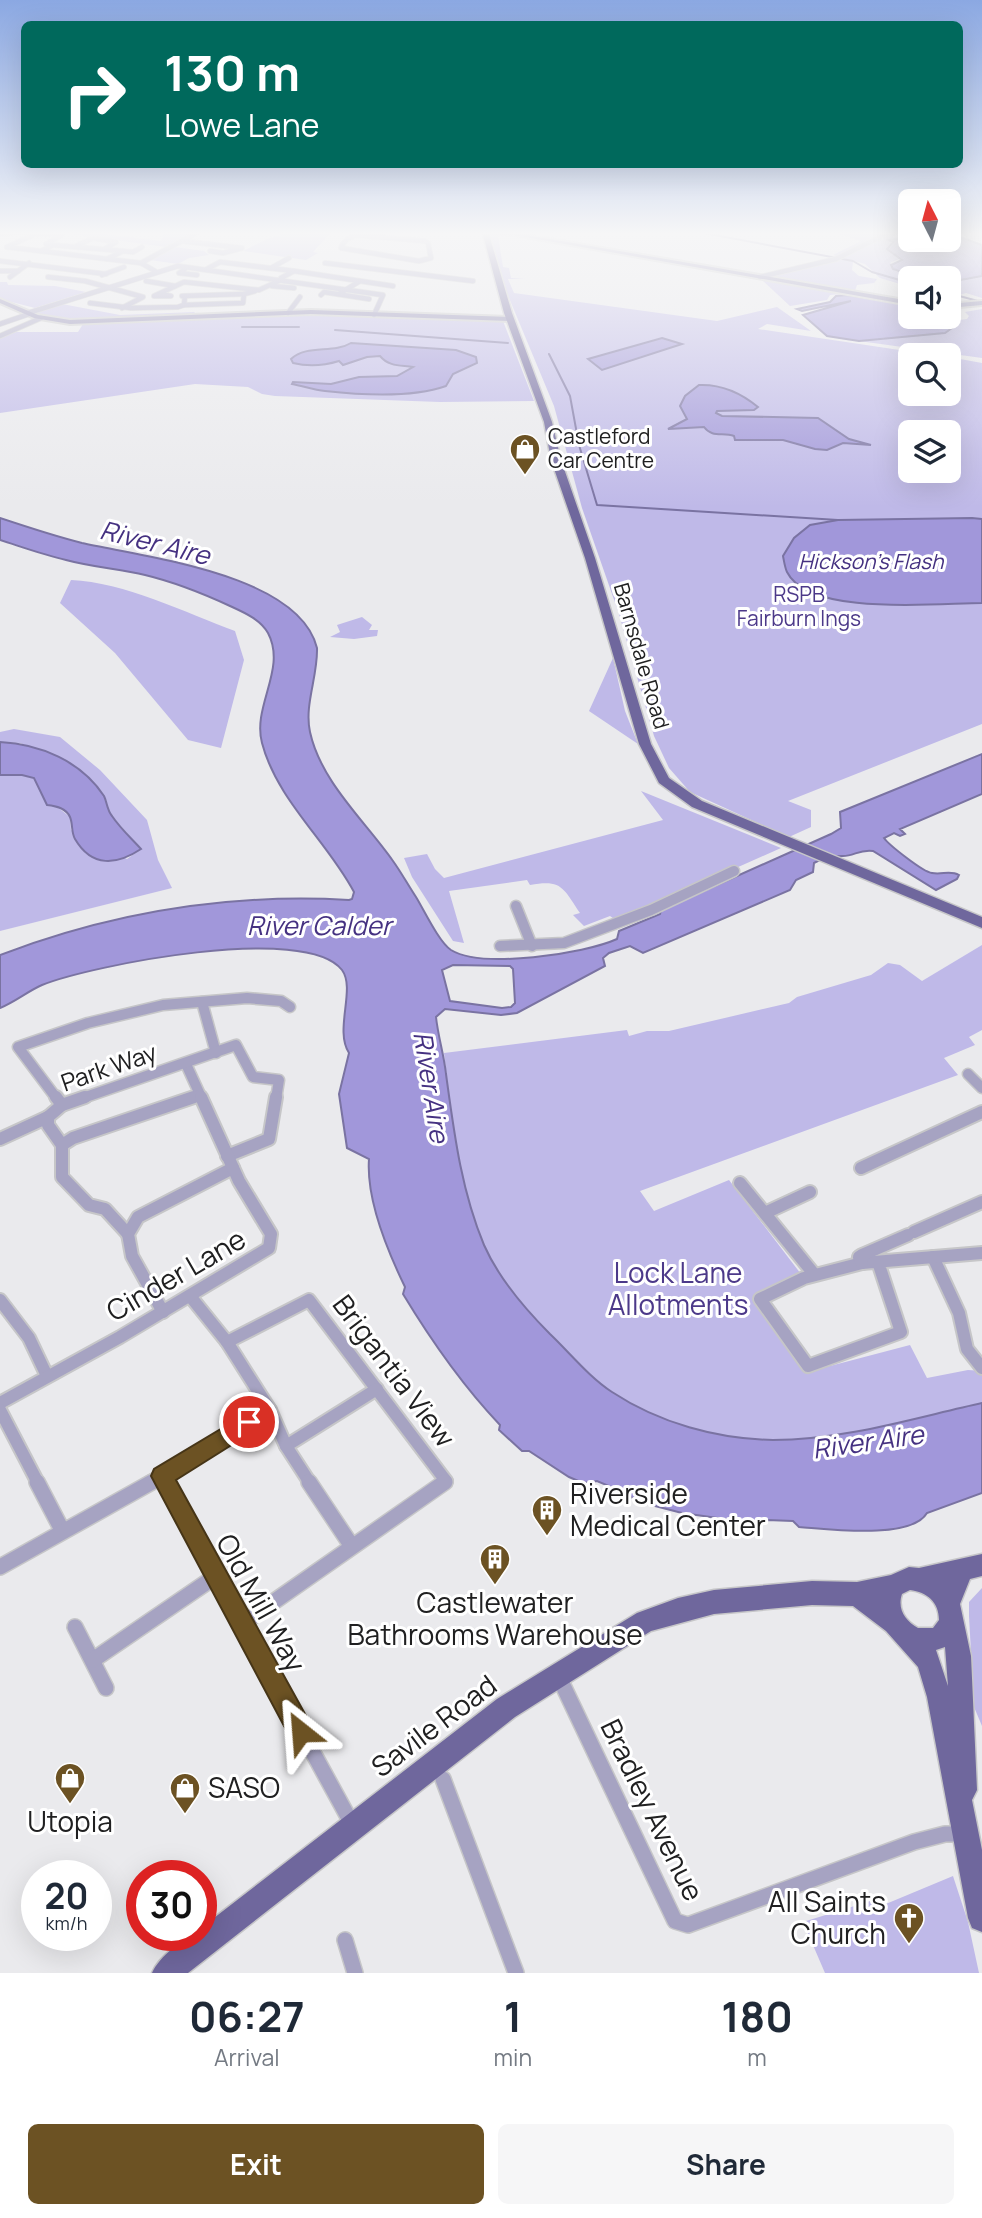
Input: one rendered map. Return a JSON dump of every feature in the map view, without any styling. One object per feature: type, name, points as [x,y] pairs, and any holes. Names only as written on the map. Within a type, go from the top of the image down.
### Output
[{"type":"main road","name":"Barnsdale Road","points":[[512,323],[548,422],[556,460],[605,608],[635,718],[658,771],[685,798],[982,923]]},
{"type":"main road","points":[[972,1567],[950,1614],[946,1634],[929,1642],[900,1629],[887,1603],[893,1586],[900,1580],[972,1567]]},
{"type":"main road","points":[[920,1578],[937,1588],[950,1614],[959,1656],[965,1834]]},
{"type":"main road","name":"Savile Road","points":[[166,1973],[487,1723],[557,1674],[645,1621],[678,1610],[757,1597],[812,1593],[857,1594],[893,1586]]},
{"type":"main road","points":[[857,1594],[900,1629],[928,1660],[939,1697],[982,1918]]},
{"type":"street","points":[[0,336],[29,323]]},
{"type":"street","points":[[500,946],[564,943],[651,910],[734,871]]},
{"type":"street","points":[[516,906],[532,946]]},
{"type":"street","points":[[62,1105],[18,1047],[88,1023],[163,1005],[266,999],[281,1001],[290,1007]]},
{"type":"street","points":[[202,1002],[216,1053]]},
{"type":"street","name":"Park Way","points":[[0,1139],[48,1117],[62,1105],[236,1045],[253,1077],[279,1080],[269,1139],[227,1156]]},
{"type":"street","name":"Cinder Lane","points":[[0,1403],[265,1252],[271,1243],[271,1234],[227,1156],[186,1064]]},
{"type":"street","points":[[968,1074],[982,1088]]},
{"type":"street","points":[[163,1312],[132,1256],[128,1234],[105,1209],[89,1205],[62,1177],[62,1145],[73,1138],[200,1095]]},
{"type":"street","points":[[861,1168],[982,1112]]},
{"type":"street","name":"Park Way","points":[[48,1117],[48,1125],[62,1145]]},
{"type":"street","points":[[128,1234],[138,1217],[233,1168]]},
{"type":"street","points":[[740,1183],[814,1274]]},
{"type":"street","points":[[765,1213],[810,1192]]},
{"type":"street","points":[[862,1263],[859,1257],[862,1255],[982,1202]]},
{"type":"street","points":[[878,1262],[901,1332],[808,1366],[760,1299],[814,1274],[862,1263],[982,1253]]},
{"type":"street","points":[[933,1257],[960,1316],[963,1340],[970,1357],[982,1368]]},
{"type":"street","points":[[190,1296],[227,1342],[270,1409],[285,1447],[351,1545]]},
{"type":"street","points":[[0,1300],[29,1338],[47,1376]]},
{"type":"street","name":"Brigantia View","points":[[227,1342],[309,1300],[446,1481],[242,1623]]},
{"type":"street","points":[[285,1447],[377,1389]]},
{"type":"street","points":[[0,1567],[162,1476],[270,1409]]},
{"type":"street","points":[[0,1410],[62,1530]]},
{"type":"street","name":"Old Mill Way","points":[[162,1476],[354,1828]]},
{"type":"street","points":[[93,1660],[216,1576]]},
{"type":"street","points":[[75,1627],[106,1688]]},
{"type":"street","name":"Bradley Avenue","points":[[557,1674],[675,1921],[688,1925],[914,1842],[945,1834],[965,1834]]},
{"type":"street","points":[[443,1779],[516,1973]]},
{"type":"street","points":[[345,1940],[355,1973]]},
{"type":"green space","points":[[504,323],[534,401],[440,402],[275,396],[262,394],[248,387],[195,384],[0,413],[0,337],[16,332],[78,332],[83,324]]},
{"type":"green space","name":"RSPB Fairburn Ings","points":[[520,323],[800,323],[811,331],[767,324],[758,329],[898,350],[898,406],[961,406],[961,359],[982,363],[982,724],[788,801],[811,810],[811,827],[789,837],[690,792],[669,768],[654,736],[619,614],[582,508],[554,406]]},
{"type":"green space","points":[[961,323],[982,323],[982,358],[961,355],[961,343],[898,343],[898,346],[859,341],[945,333],[949,329],[961,329]]},
{"type":"green space","points":[[71,580],[133,592],[235,631],[244,660],[221,748],[188,740],[115,653],[60,603]]},
{"type":"green space","points":[[362,617],[372,625],[369,630],[378,630],[377,636],[354,639],[330,637],[340,632],[337,625]]},
{"type":"green space","points":[[613,658],[625,711],[638,744],[589,711]]},
{"type":"green space","points":[[14,729],[60,737],[100,770],[147,820],[158,860],[172,888],[0,931],[0,775],[34,778],[42,795],[70,817],[71,830],[127,859],[141,849],[109,813],[106,799],[67,761],[20,743],[0,742],[0,732]]},
{"type":"green space","points":[[641,791],[781,848],[617,921],[610,916],[584,926],[573,915],[580,913],[570,897],[561,887],[549,883],[530,885],[527,880],[449,891],[464,943],[453,941],[412,877],[404,858],[427,854],[435,869],[444,878],[663,820]]},
{"type":"green space","name":"Lock Lane Allotments","points":[[982,945],[982,1030],[969,1037],[975,1045],[944,1058],[958,1075],[640,1191],[654,1211],[729,1180],[804,1278],[760,1300],[811,1371],[910,1345],[927,1378],[968,1370],[982,1371],[982,1403],[878,1427],[800,1439],[752,1439],[710,1433],[669,1421],[612,1392],[540,1324],[505,1281],[484,1245],[468,1198],[457,1150],[444,1053],[627,1030],[629,1036],[647,1031],[669,1031],[789,1003],[797,997],[871,975],[888,963],[900,965],[922,981]]},
{"type":"green space","points":[[982,1588],[982,1726],[974,1707],[969,1602]]},
{"type":"green space","points":[[953,1876],[968,1922],[979,1973],[825,1973],[803,1922],[877,1899],[881,1906]]},
{"type":"water","points":[[812,323],[898,323],[898,329],[951,329],[945,333],[859,341],[827,336]]},
{"type":"water","points":[[662,338],[682,344],[602,370],[588,359]]},
{"type":"water","points":[[351,343],[456,350],[476,357],[477,363],[453,374],[446,386],[418,392],[354,394],[292,384],[331,384],[359,377],[397,376],[413,367],[391,364],[380,356],[367,357],[343,365],[339,361],[305,365],[293,363],[291,359],[297,354],[312,350],[336,348]]},
{"type":"water","points":[[699,385],[731,390],[758,407],[754,410],[717,411],[716,413],[722,416],[818,418],[849,439],[871,445],[843,443],[827,450],[783,440],[735,440],[734,436],[714,434],[704,427],[668,429],[687,419],[680,406],[685,396]]},
{"type":"water","points":[[0,518],[82,543],[216,573],[251,586],[281,602],[304,623],[317,648],[309,722],[310,732],[324,768],[345,800],[396,865],[446,946],[466,956],[508,959],[533,957],[602,945],[617,939],[619,931],[660,914],[661,910],[831,834],[841,828],[840,812],[982,754],[982,794],[900,829],[905,834],[900,836],[894,833],[884,838],[906,858],[928,871],[959,875],[957,879],[936,890],[873,851],[828,857],[814,863],[813,872],[796,880],[790,890],[643,953],[630,946],[609,953],[603,958],[605,966],[517,1013],[501,1015],[445,1009],[436,1017],[459,1161],[469,1203],[484,1245],[497,1270],[522,1303],[595,1379],[630,1403],[669,1421],[710,1433],[752,1439],[800,1439],[852,1432],[982,1403],[982,1493],[927,1513],[918,1521],[904,1527],[887,1530],[848,1531],[799,1527],[793,1521],[767,1520],[760,1524],[682,1513],[636,1501],[628,1494],[597,1481],[583,1483],[569,1477],[529,1451],[522,1451],[499,1430],[500,1425],[448,1362],[403,1294],[405,1287],[374,1208],[369,1159],[347,1148],[339,1094],[349,1053],[344,1033],[346,978],[342,970],[321,956],[287,950],[244,949],[149,959],[42,985],[0,1008],[0,955],[42,940],[85,927],[172,909],[259,900],[349,900],[354,892],[291,802],[269,764],[260,729],[274,660],[268,633],[261,624],[230,606],[167,581],[58,558],[0,540]],"holes":[[[453,965],[510,966],[513,969],[515,1003],[511,1007],[450,1001],[442,970]]]},
{"type":"water","name":"Hickson's Flash","points":[[982,519],[982,603],[907,605],[847,602],[821,596],[800,586],[785,566],[783,556],[794,538],[810,525],[838,520]]},
{"type":"water","points":[[0,742],[44,751],[72,764],[84,773],[104,796],[115,820],[141,849],[114,861],[105,861],[89,855],[75,839],[66,811],[47,805],[34,778],[0,775]]},
{"type":"waterway","points":[[242,327],[299,327]]},
{"type":"waterway","points":[[335,330],[508,343]]},
{"type":"waterway","points":[[549,354],[570,396],[579,445],[597,505],[838,520]]},
{"type":"place","name":"Castleford Car Centre","points":[[525,476]]},
{"type":"place","name":"Riverside Medical Center","points":[[547,1537]]},
{"type":"place","name":"Castlewater Bathrooms Warehouse","points":[[495,1586]]},
{"type":"place","name":"Utopia","points":[[70,1805]]},
{"type":"place","name":"SASO","points":[[185,1815]]},
{"type":"place","name":"All Saints Church","points":[[909,1945]]},
{"type":"route","points":[[249,1422],[162,1476],[301,1732]]},
{"type":"water label","name":"River Aire","points":[[155,543]]},
{"type":"water label","name":"River Calder","points":[[319,926]]},
{"type":"water label","name":"River Aire","points":[[431,1087]]},
{"type":"water label","name":"River Aire","points":[[868,1442]]}]
